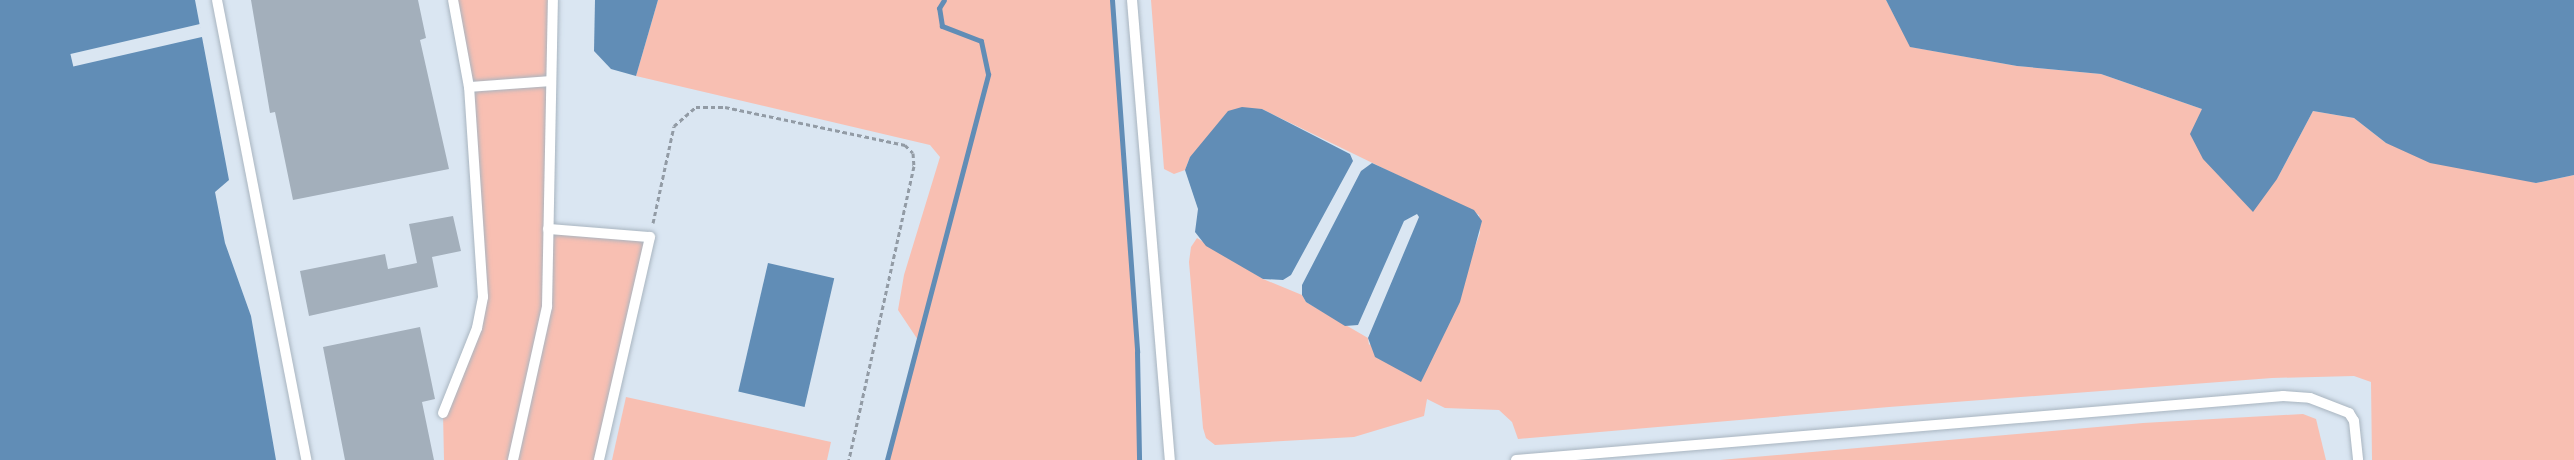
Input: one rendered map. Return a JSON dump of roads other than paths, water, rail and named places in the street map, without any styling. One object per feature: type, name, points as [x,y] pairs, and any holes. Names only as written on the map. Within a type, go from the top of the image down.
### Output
[{"type":"lane","points":[[217,0],[306,460]]},
{"type":"lane","points":[[443,413],[477,328],[483,297],[469,87],[453,0]]},
{"type":"lane","points":[[513,460],[547,307],[553,0]]},
{"type":"lane","points":[[1132,0],[1170,460]]},
{"type":"lane","points":[[469,87],[550,81]]},
{"type":"lane","points":[[548,229],[650,237],[599,460]]},
{"type":"lane","points":[[1516,460],[2283,396],[2310,398],[2349,413],[2354,421],[2358,460]]},
{"type":"water","points":[[0,0],[195,0],[229,180],[215,192],[225,243],[251,316],[276,460],[0,460]]},
{"type":"water","points":[[595,0],[658,0],[636,76],[611,69],[594,51]]},
{"type":"water","points":[[1886,0],[2574,0],[2574,175],[2536,183],[2430,163],[2386,143],[2354,118],[2313,111],[2277,179],[2253,212],[2203,159],[2190,134],[2202,109],[2101,74],[2017,66],[1910,47]]},
{"type":"water","points":[[1242,107],[1262,109],[1350,154],[1353,161],[1291,275],[1283,280],[1263,279],[1206,246],[1195,232],[1198,209],[1185,170],[1190,157],[1228,111]]},
{"type":"water","points":[[1372,163],[1474,210],[1482,221],[1460,302],[1421,382],[1375,357],[1368,338],[1419,217],[1417,214],[1404,221],[1358,325],[1345,326],[1306,302],[1302,295],[1302,285],[1361,171]]},
{"type":"water","points":[[768,263],[834,278],[805,407],[738,392]]},
{"type":"waterway","points":[[887,460],[988,74],[981,41],[942,26],[939,8],[944,0]]},
{"type":"waterway","points":[[1112,0],[1137,352],[1139,460]]}]
